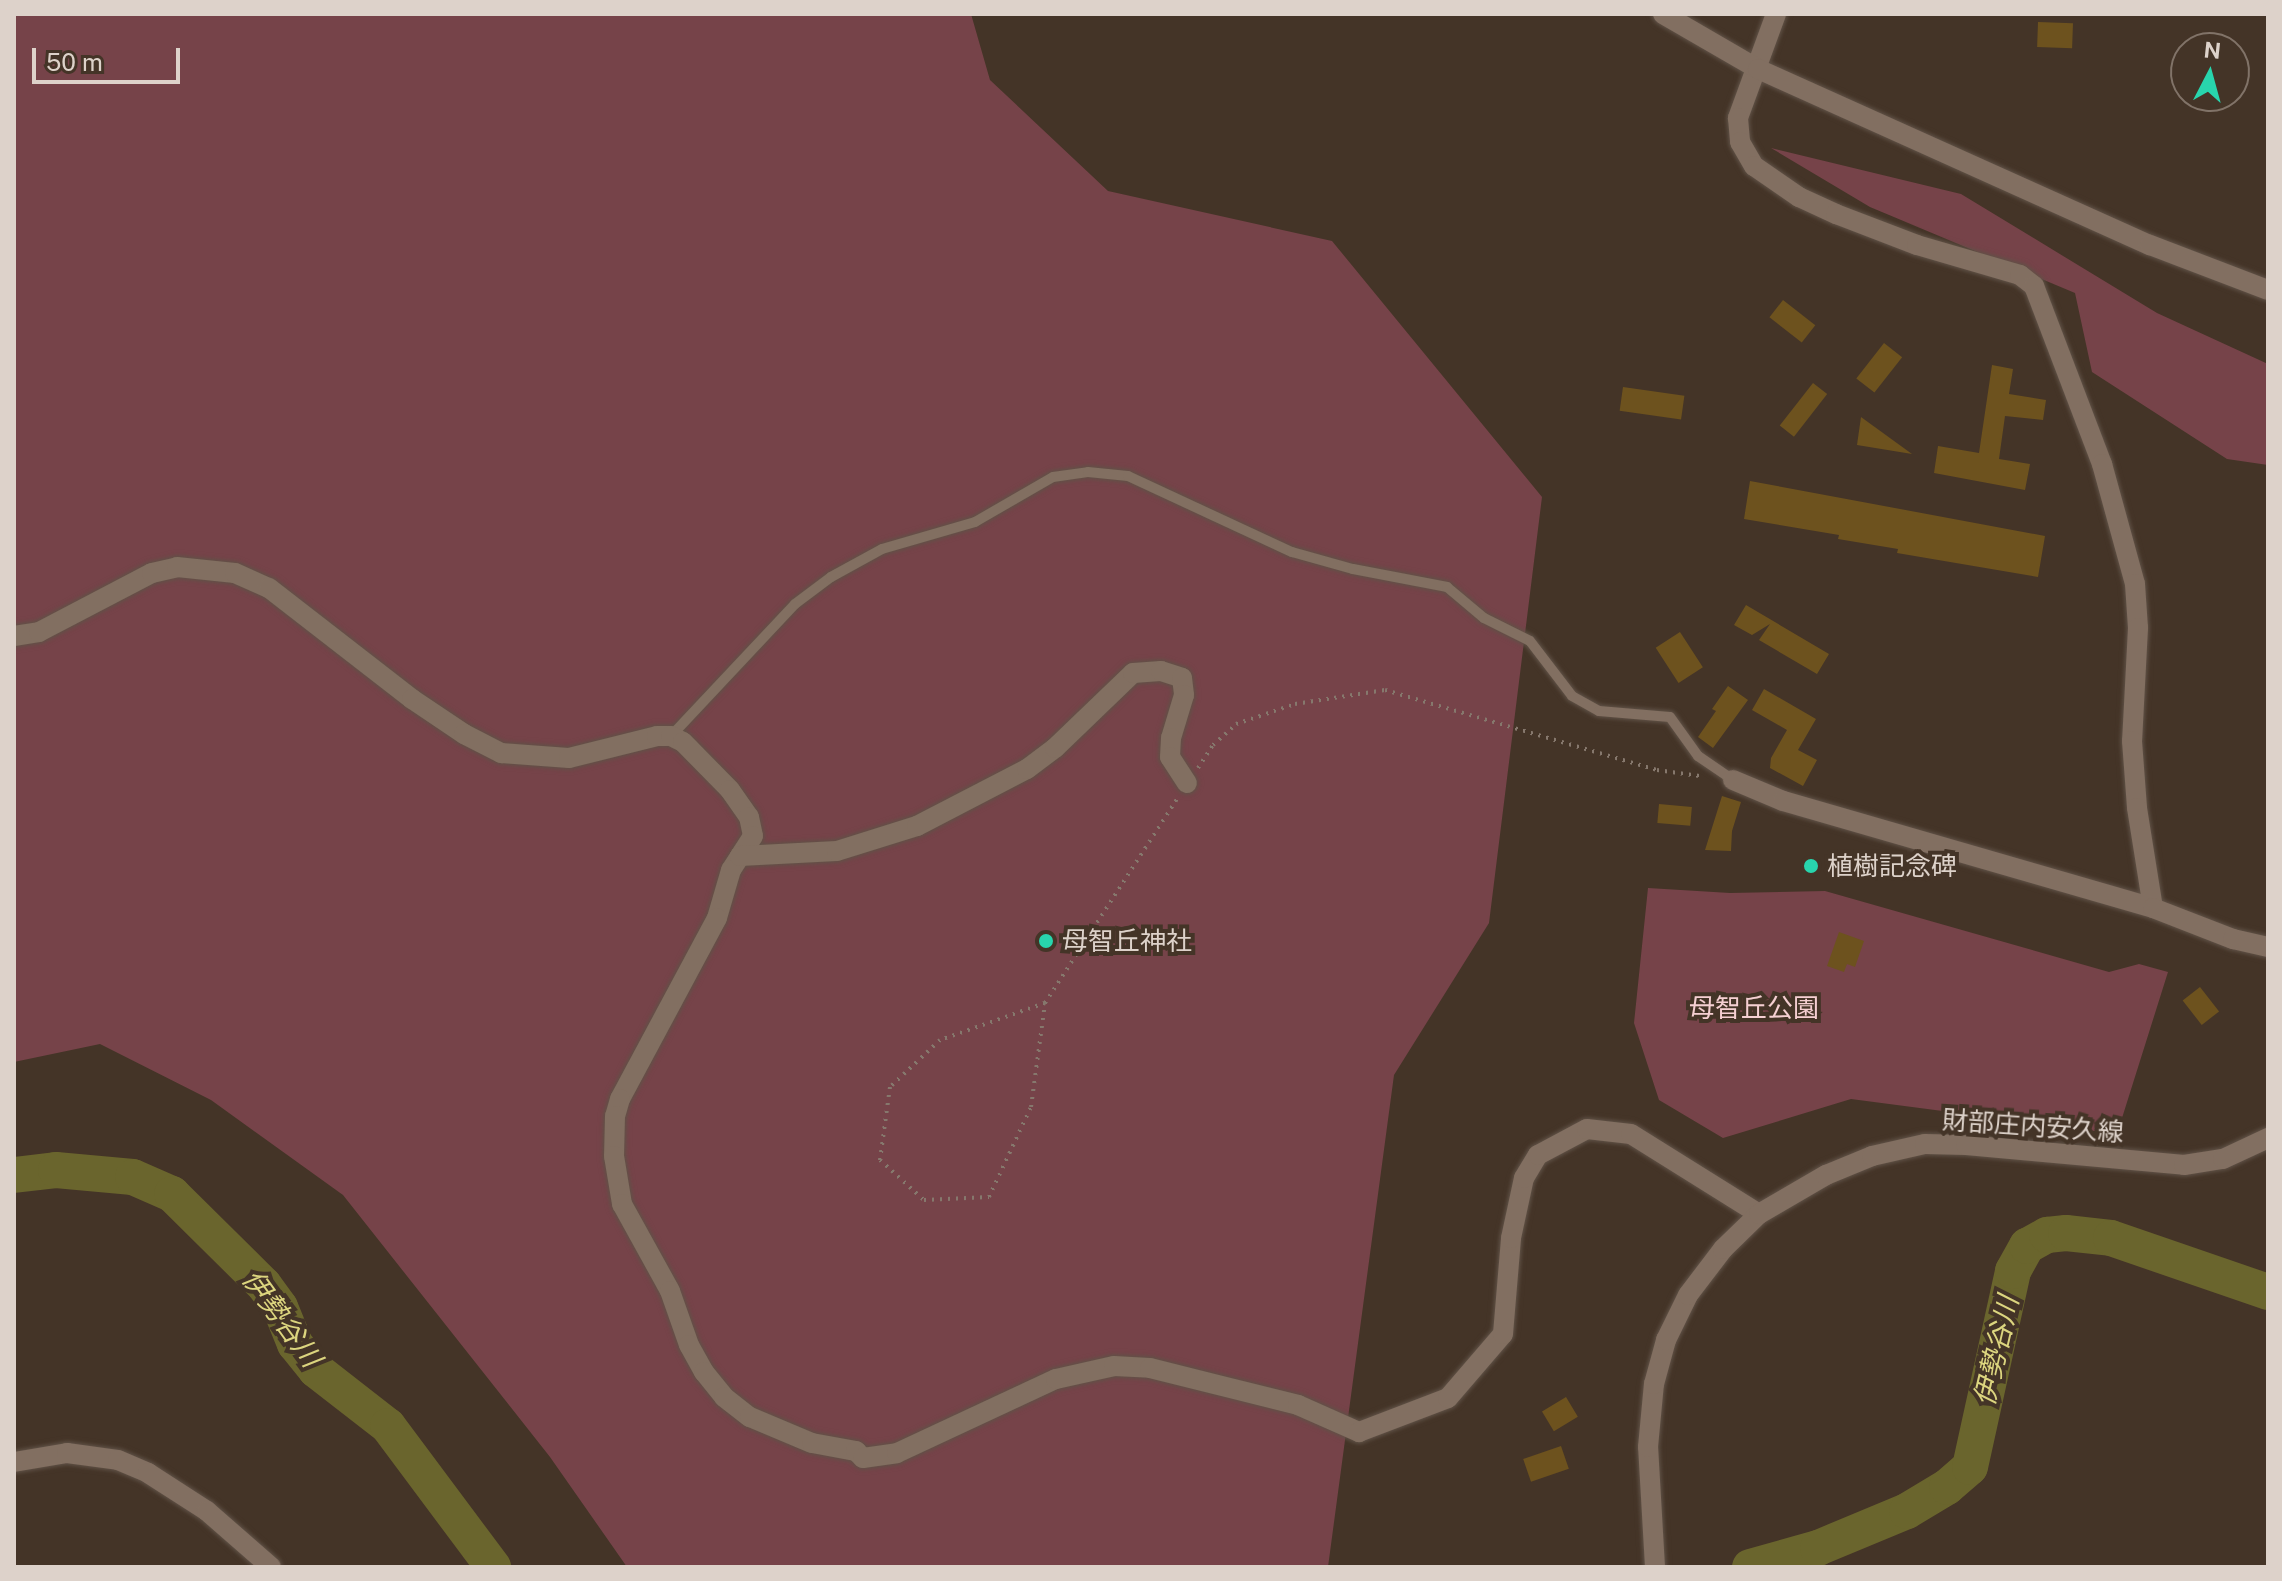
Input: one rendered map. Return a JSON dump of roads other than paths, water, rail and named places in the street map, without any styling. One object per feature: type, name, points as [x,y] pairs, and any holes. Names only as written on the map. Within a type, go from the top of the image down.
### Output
[{"type":"street","points":[[1663,14],[1758,69],[2150,245],[2268,290]]},
{"type":"street","points":[[1776,14],[1738,118],[1737,130],[1754,166],[1799,197],[1836,214],[1917,245],[2020,275],[2034,286],[2102,464],[2135,584],[2138,628],[2132,741],[2137,808],[2153,908]]},
{"type":"street","points":[[14,636],[39,632],[152,573],[177,567],[235,573],[269,588],[412,699],[464,734],[501,753],[569,758],[657,736],[671,736],[683,742],[730,790],[749,817],[753,836],[731,870],[717,918],[620,1099],[615,1116],[614,1156],[622,1204],[670,1291],[689,1345],[704,1372],[724,1397],[750,1417],[812,1443],[856,1451],[863,1458],[897,1453],[1056,1379],[1114,1366],[1150,1368],[1298,1405],[1359,1432],[1448,1398],[1503,1334],[1511,1238],[1524,1178],[1538,1155],[1587,1129],[1631,1134],[1759,1214]]},
{"type":"street","points":[[740,856],[837,851],[917,826],[1027,769],[1055,748],[1133,673],[1161,671],[1182,678],[1184,695],[1171,738],[1170,757],[1187,783]]},
{"type":"street","points":[[1733,780],[1802,807],[2153,908],[2233,939],[2268,947]]},
{"type":"street","name":"財部庄内安久線","points":[[1655,1567],[1648,1447],[1654,1384],[1666,1340],[1688,1295],[1723,1249],[1759,1214],[1826,1175],[1872,1156],[1925,1144],[2184,1165],[2223,1159],[2268,1138]]},
{"type":"street","points":[[14,1462],[67,1453],[118,1460],[148,1473],[207,1511],[271,1567]]},
{"type":"lane","points":[[671,736],[795,604],[831,577],[882,549],[975,522],[1053,477],[1088,472],[1128,476],[1292,552],[1353,569],[1447,587],[1484,618],[1530,641],[1572,696],[1599,711],[1670,717],[1698,756],[1733,780]]},
{"type":"waterway","name":"伊勢谷川","points":[[14,1175],[56,1170],[133,1177],[172,1194],[264,1285],[280,1307],[295,1344],[316,1370],[388,1426],[493,1567]]},
{"type":"waterway","name":"伊勢谷川","points":[[1750,1567],[1818,1548],[1907,1511],[1947,1487],[1970,1467],[2013,1271],[2027,1246],[2047,1235],[2066,1233],[2111,1238],[2268,1292]]},
{"type":"place","name":"植樹記念碑","points":[[1811,866]]},
{"type":"place","name":"母智丘神社","points":[[1046,941]]},
{"type":"park label","name":"母智丘公園","points":[[1754,1008]]}]
